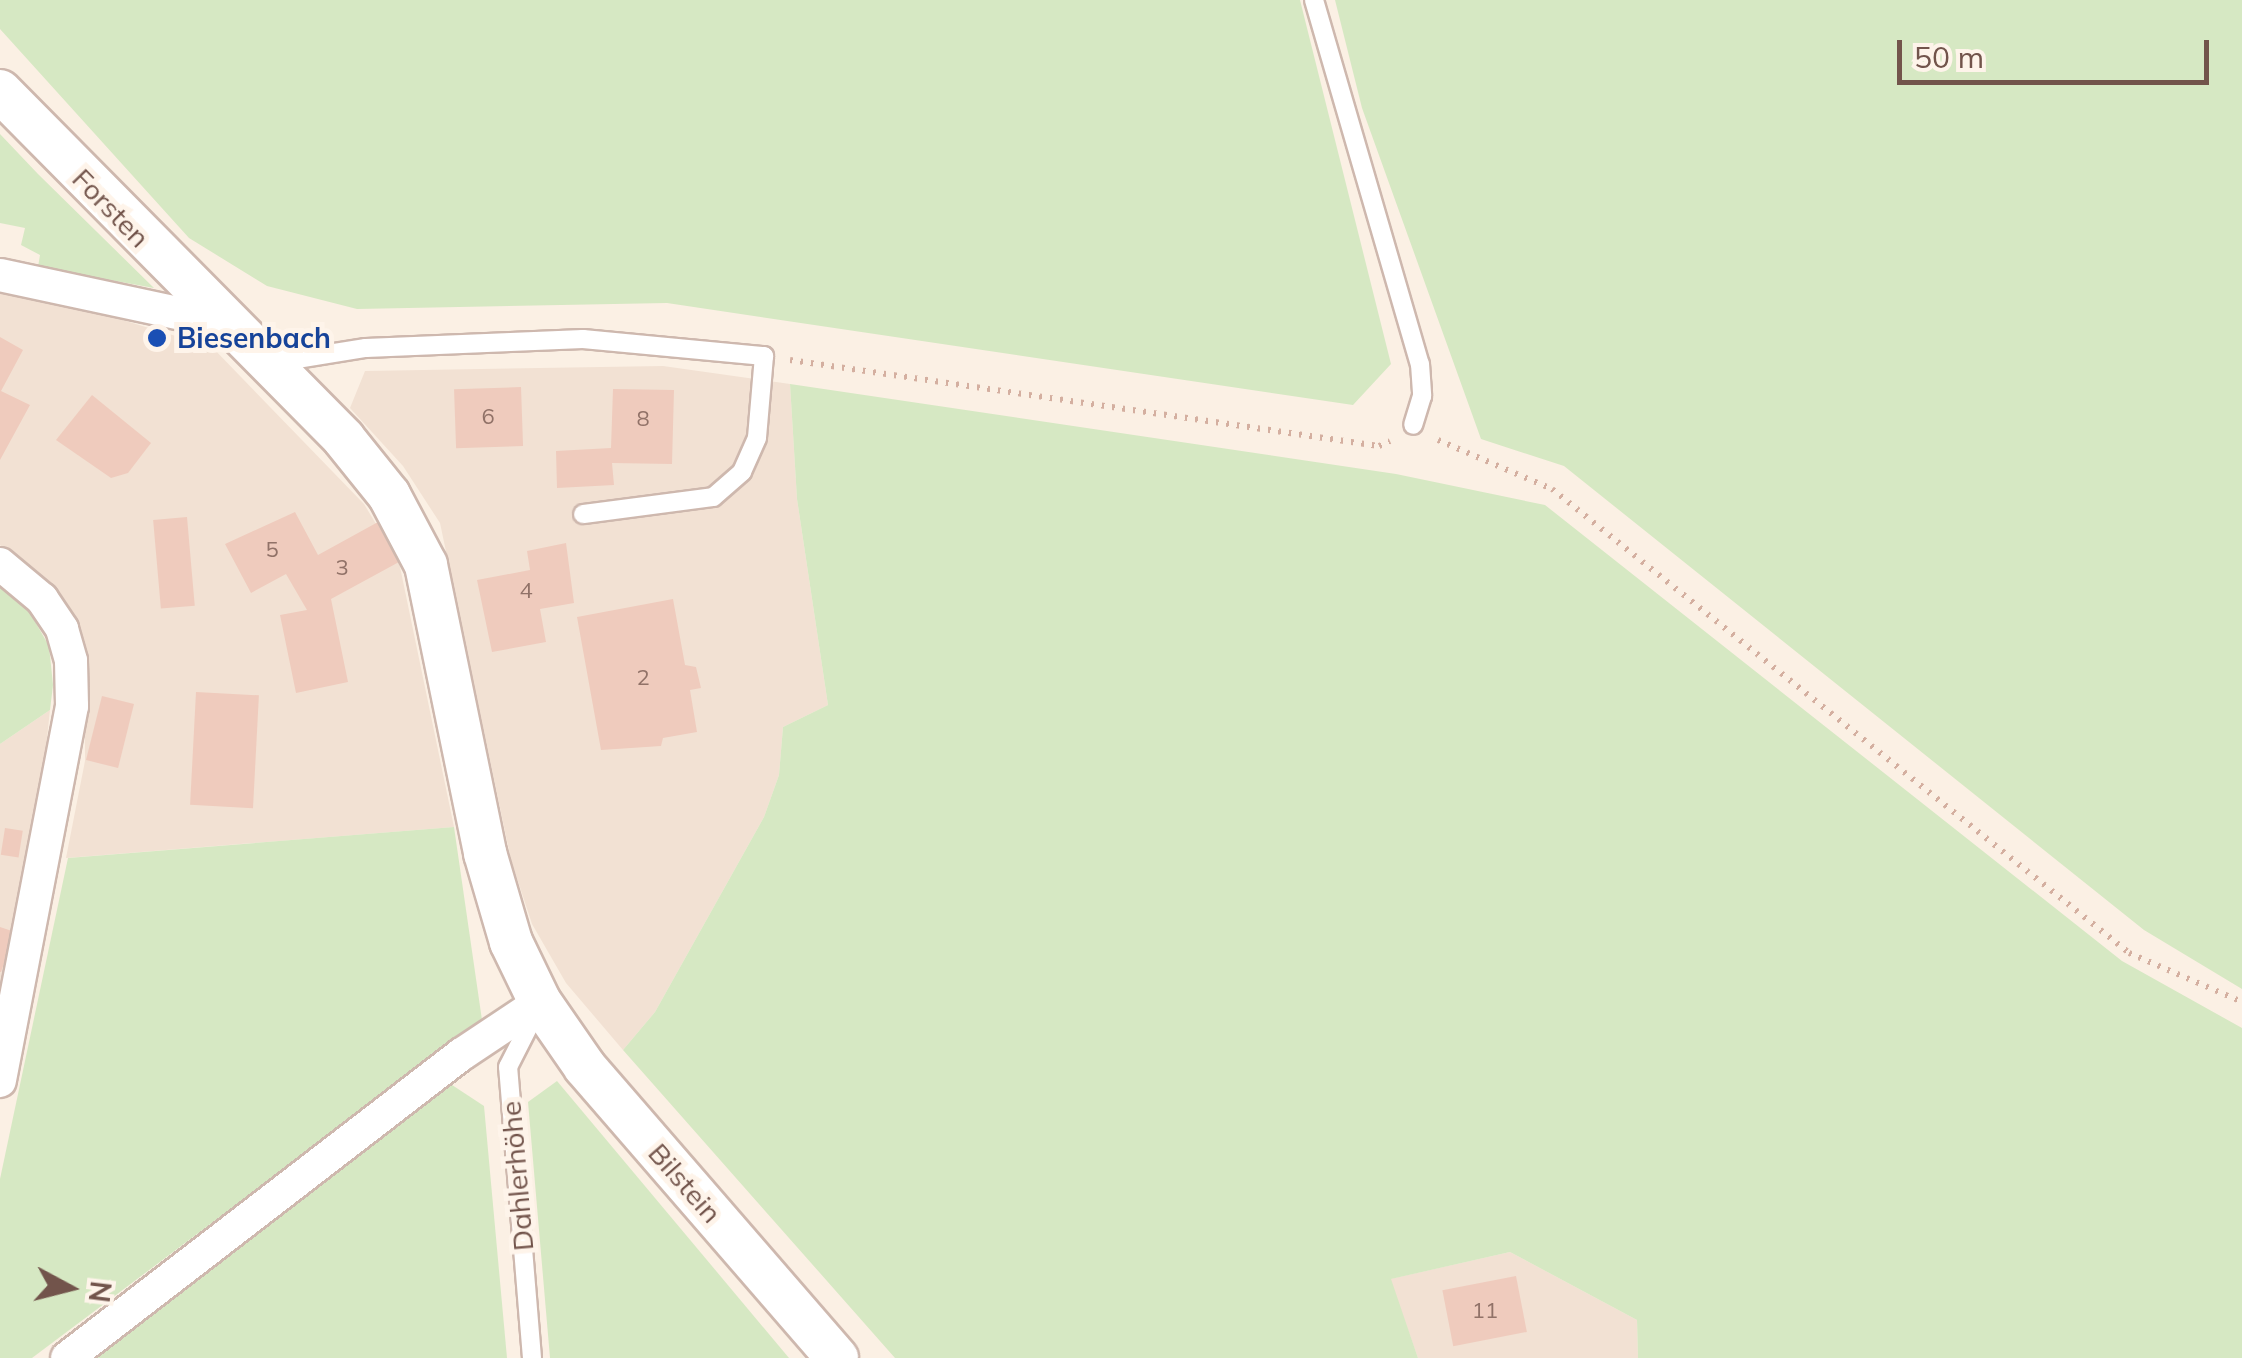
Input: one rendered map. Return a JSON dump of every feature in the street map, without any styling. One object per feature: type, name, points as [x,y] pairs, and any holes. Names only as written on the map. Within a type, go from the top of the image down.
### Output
[{"type":"street","name":"Forsten","points":[[0,91],[224,323]]},
{"type":"street","points":[[0,274],[224,323],[344,438],[414,534],[485,853],[511,942],[540,1002],[462,1054],[66,1358]]},
{"type":"street","points":[[0,564],[42,598],[62,629],[71,661],[72,706],[0,1081]]},
{"type":"street","name":"Bilstein","points":[[540,1002],[585,1067],[837,1358]]},
{"type":"lane","points":[[1314,0],[1420,364],[1422,396],[1413,425]]},
{"type":"lane","points":[[266,364],[366,348],[582,339],[764,356],[757,438],[742,472],[713,497],[583,514]]},
{"type":"lane","name":"Dahlerhöhe","points":[[532,1358],[508,1067],[540,1002]]},
{"type":"path","points":[[764,356],[1379,446],[1413,425],[1466,456],[1552,489],[2128,953],[2242,1002]]},
{"type":"shaded area","points":[[0,283],[212,347],[364,504],[399,562],[454,827],[66,858],[85,761],[85,683],[54,591],[0,545]]},
{"type":"shaded area","points":[[663,366],[790,384],[797,499],[828,705],[783,727],[779,775],[764,817],[655,1012],[623,1050],[566,983],[532,924],[511,860],[440,523],[403,466],[350,408],[365,371]]},
{"type":"shaded area","points":[[50,710],[44,766],[0,1009],[0,744]]},
{"type":"shaded area","points":[[1510,1252],[1637,1320],[1638,1358],[1418,1358],[1390,1279]]},
{"type":"green space","points":[[0,0],[1300,0],[1391,364],[1353,405],[667,303],[357,309],[267,286],[189,238],[0,29]]},
{"type":"green space","points":[[1335,0],[2242,0],[2242,989],[2144,930],[1564,466],[1481,439],[1362,108]]},
{"type":"green space","points":[[0,134],[154,288],[38,267],[40,255],[21,245],[25,228],[0,223]]},
{"type":"green space","points":[[790,384],[1396,474],[1545,505],[2122,961],[2242,1028],[2242,1358],[1638,1358],[1637,1320],[1510,1252],[1391,1279],[1418,1358],[895,1358],[623,1050],[655,1012],[764,817],[779,775],[783,727],[828,705],[797,499]]},
{"type":"green space","points":[[0,581],[29,611],[49,646],[53,685],[50,710],[0,744]]},
{"type":"green space","points":[[454,827],[482,1020],[32,1358],[0,1358],[0,1179],[68,858]]},
{"type":"green space","points":[[557,1081],[789,1358],[550,1358],[528,1102]]},
{"type":"green space","points":[[449,1083],[484,1106],[507,1358],[91,1358]]},
{"type":"building","points":[[0,337],[23,350],[1,391],[30,405],[0,460]]},
{"type":"building","points":[[521,387],[523,446],[456,448],[454,389]]},
{"type":"building","points":[[613,389],[674,390],[672,464],[612,463],[614,485],[557,488],[556,451],[611,448]]},
{"type":"building","points":[[92,395],[151,443],[128,473],[111,478],[56,440]]},
{"type":"building","points":[[295,512],[318,555],[378,522],[399,562],[331,599],[348,682],[296,693],[280,615],[307,610],[286,574],[251,593],[225,544]]},
{"type":"building","points":[[187,517],[195,606],[161,609],[153,520]]},
{"type":"building","points":[[566,543],[574,603],[540,609],[546,642],[492,652],[477,580],[530,570],[527,551]]},
{"type":"building","points":[[673,599],[685,665],[696,667],[701,688],[690,690],[697,732],[663,738],[661,746],[601,750],[577,617]]},
{"type":"building","points":[[196,692],[259,695],[253,808],[190,805]]},
{"type":"building","points":[[102,696],[134,704],[118,768],[86,760]]},
{"type":"building","points":[[5,828],[23,831],[19,857],[1,855]]},
{"type":"building","points":[[0,927],[15,932],[1,972],[0,972]]},
{"type":"building","points":[[1516,1276],[1527,1332],[1453,1346],[1442,1290]]},
{"type":"place","name":"Biesenbach","points":[[157,338]]}]
